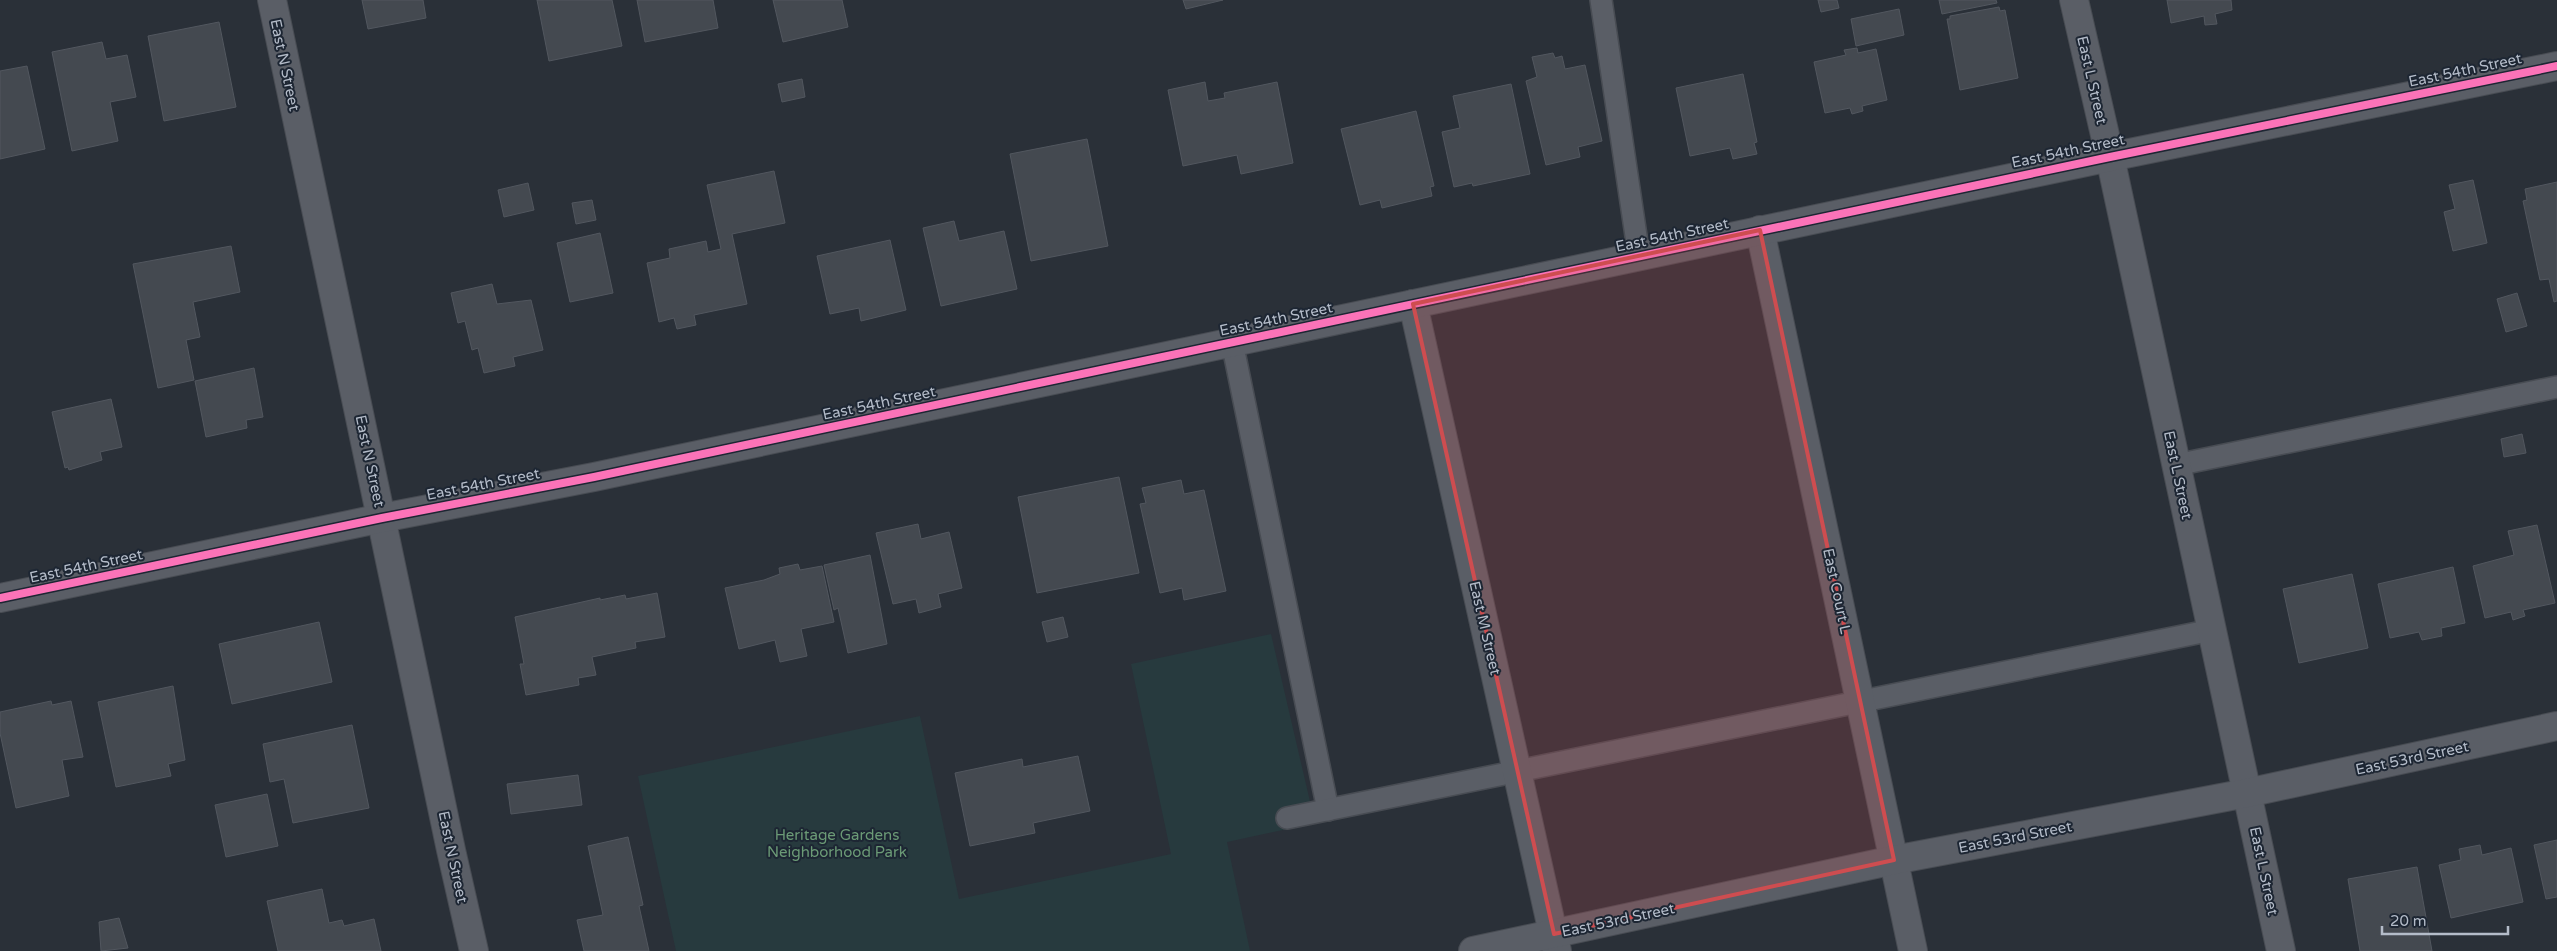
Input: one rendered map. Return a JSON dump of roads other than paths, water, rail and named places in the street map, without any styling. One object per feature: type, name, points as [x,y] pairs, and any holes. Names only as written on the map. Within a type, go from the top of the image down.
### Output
[{"type":"street","name":"East N Street","points":[[272,0],[451,850],[474,951]]},
{"type":"street","name":"East L Street","points":[[2074,0],[2110,157],[2281,951]]},
{"type":"street","name":"East 54th Street","points":[[0,598],[382,518],[594,477],[1760,230],[2557,66]]},
{"type":"street","name":"East Court L","points":[[1760,230],[1912,951]]},
{"type":"street","name":"East M Street","points":[[1413,304],[1556,942]]},
{"type":"street","name":"East 53rd Street","points":[[1473,951],[1556,942],[1894,860],[2247,793],[2557,726]]},
{"type":"lane","points":[[1601,0],[1640,256]]},
{"type":"lane","points":[[1232,342],[1328,810]]},
{"type":"lane","points":[[2176,465],[2557,387]]},
{"type":"lane","points":[[1286,818],[2212,630]]},
{"type":"park label","name":"Heritage Gardens Neighborhood Park","points":[[837,844]]}]
